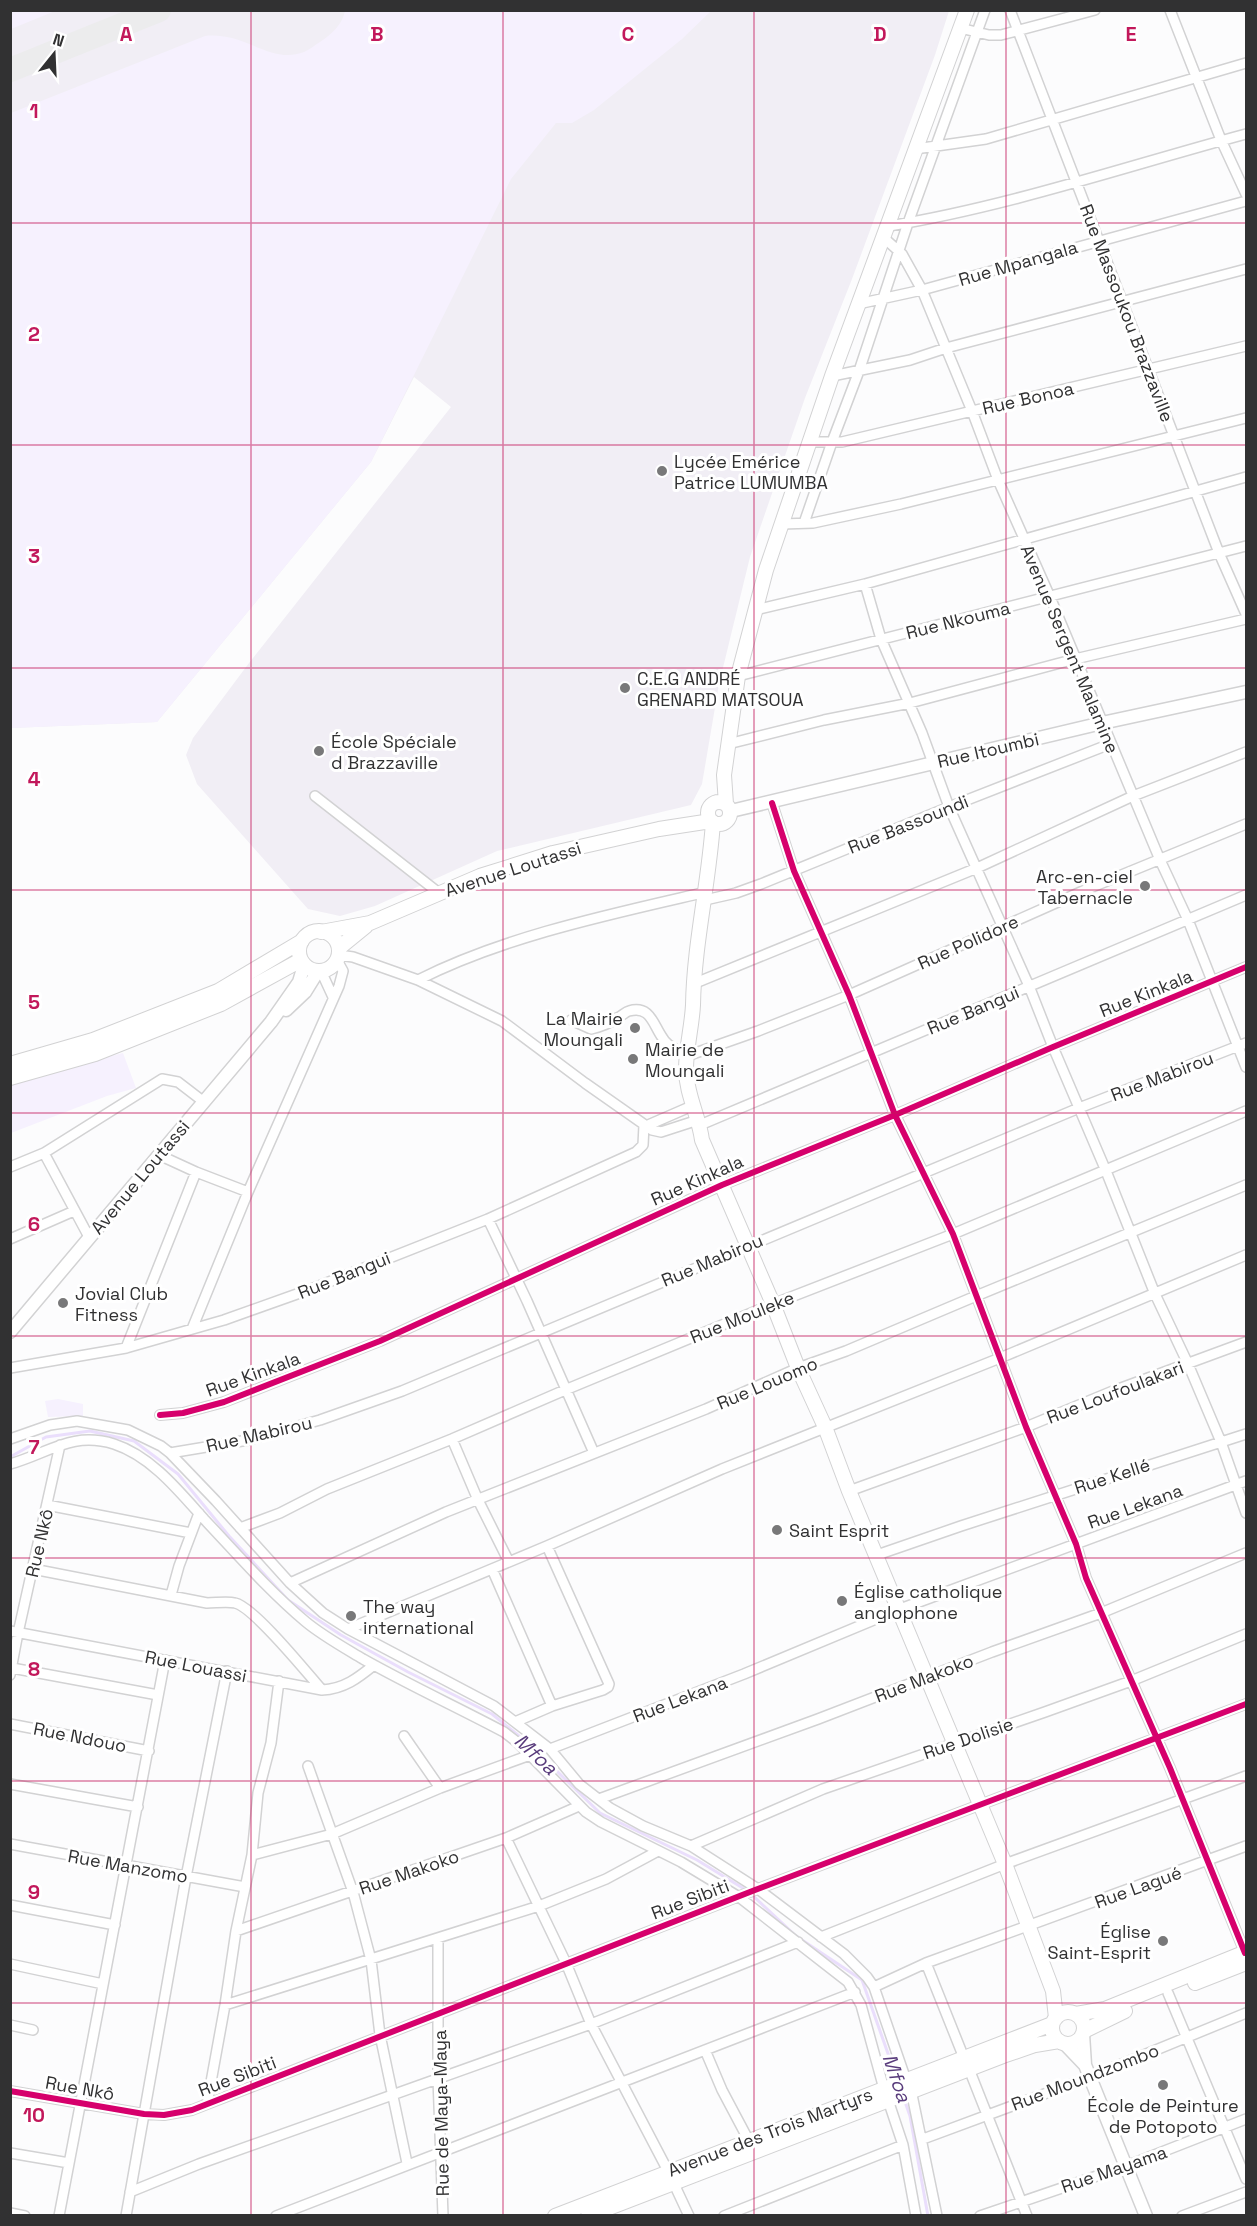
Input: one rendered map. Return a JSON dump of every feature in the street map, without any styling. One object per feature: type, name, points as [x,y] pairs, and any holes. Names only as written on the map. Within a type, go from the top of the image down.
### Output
[{"type":"main road","points":[[967,10],[832,376],[755,610],[738,676],[692,989],[687,1003],[684,1054],[679,1086],[825,1427],[849,1491],[926,1677],[956,1742],[1005,1864],[1053,1990],[1054,2036],[1085,2065]]},
{"type":"main road","name":"Rue Itoumbi","points":[[718,813],[772,803],[1102,723],[1246,692]]},
{"type":"main road","name":"Avenue Loutassi","points":[[321,932],[370,923],[480,876],[553,853],[718,813]]},
{"type":"main road","name":"Avenue Loutassi","points":[[338,954],[370,923]]},
{"type":"main road","points":[[10,1064],[93,1040],[218,991],[310,934],[321,932],[333,937],[338,954],[331,968],[319,971],[303,963],[299,948],[302,941]]},
{"type":"main road","points":[[10,1078],[95,1054],[221,1004],[303,963]]},
{"type":"main road","name":"Avenue Loutassi","points":[[10,1332],[271,1022],[298,982],[303,963]]},
{"type":"main road","name":"Avenue Loutassi","points":[[271,1022],[305,992],[319,971]]},
{"type":"main road","points":[[1061,2042],[1075,2042],[1083,2033],[1108,2017],[1168,1993],[1246,1956]]},
{"type":"main road","points":[[1054,2021],[1062,2013],[1104,2009],[1246,1956]]},
{"type":"main road","points":[[1053,1990],[1083,2021],[1085,2065],[1146,2216]]},
{"type":"main road","name":"Avenue des Trois Martyrs","points":[[967,2064],[1054,2021]]},
{"type":"main road","name":"Avenue des Trois Martyrs","points":[[588,2216],[749,2141],[967,2064],[1035,2045],[1061,2042]]},
{"type":"main road","name":"Avenue des Trois Martyrs","points":[[555,2216],[671,2177],[896,2090]]},
{"type":"street","points":[[804,523],[859,370],[898,251],[979,32],[985,10]]},
{"type":"street","name":"Rue Massoukou Brazzaville","points":[[1010,10],[1147,370],[1219,553],[1246,614]]},
{"type":"street","points":[[960,28],[1001,35],[1095,10]]},
{"type":"street","points":[[1170,10],[1221,140],[1246,194]]},
{"type":"street","points":[[915,149],[986,139],[1246,63]]},
{"type":"street","points":[[886,232],[908,223],[942,218],[1077,183],[1246,134]]},
{"type":"street","name":"Rue Mpangala","points":[[858,304],[922,290],[1246,201]]},
{"type":"street","name":"Avenue Sergent Malamine","points":[[886,232],[922,290],[998,480],[1050,597],[1160,860],[1242,1045],[1246,1067]]},
{"type":"street","points":[[832,376],[910,360],[946,348],[1246,268]]},
{"type":"street","name":"Rue Bonoa","points":[[809,442],[842,442],[1246,346]]},
{"type":"street","points":[[782,524],[804,523],[901,504],[1246,418]]},
{"type":"street","points":[[755,610],[865,584],[1246,477]]},
{"type":"street","name":"Rue Nkouma","points":[[738,676],[1246,546]]},
{"type":"street","points":[[865,584],[881,639],[910,703],[950,807],[1029,986],[1155,1294],[1221,1442],[1246,1513]]},
{"type":"street","points":[[728,744],[824,720],[910,703],[1075,659],[1246,619]]},
{"type":"street","name":"Rue Bassoundi","points":[[418,980],[459,961],[551,930],[705,896],[736,893],[1110,744]]},
{"type":"street","points":[[692,989],[821,930],[977,868],[1133,796],[1246,752]]},
{"type":"street","points":[[315,796],[439,893]]},
{"type":"street","points":[[772,803],[794,871],[849,995],[895,1115],[953,1234],[1026,1427],[1076,1544],[1086,1578],[1183,1800],[1246,1956]]},
{"type":"street","name":"Rue Polidore","points":[[684,1054],[758,1031],[849,995],[1002,927],[1246,824]]},
{"type":"street","name":"Rue Bangui","points":[[10,1368],[126,1348],[192,1329],[311,1289],[488,1219],[636,1152],[644,1145],[645,1126],[662,1132],[696,1123],[872,1053],[1246,895]]},
{"type":"street","points":[[192,1329],[248,1192],[339,986],[343,971],[338,954],[418,980],[502,1021],[645,1126],[689,1108]]},
{"type":"street","name":"Rue Kinkala","points":[[159,1415],[183,1413],[224,1402],[380,1341],[722,1185],[895,1115],[1246,967]]},
{"type":"street","points":[[319,971],[333,997]]},
{"type":"street","points":[[571,1020],[591,1029],[610,1022],[626,1012],[637,1009],[644,1011],[670,1046],[684,1054]]},
{"type":"street","name":"Rue Mabirou","points":[[170,1453],[248,1440],[320,1420],[402,1392],[1079,1108],[1242,1045]]},
{"type":"street","points":[[10,1167],[44,1153],[162,1079],[178,1082],[204,1102]]},
{"type":"street","name":"Rue Mouleke","points":[[240,1528],[280,1513],[327,1489],[452,1439],[565,1390],[773,1304],[953,1234],[1246,1112]]},
{"type":"street","points":[[44,1153],[89,1237]]},
{"type":"street","points":[[159,1155],[248,1192]]},
{"type":"street","points":[[126,1348],[196,1172]]},
{"type":"street","name":"Rue Louomo","points":[[290,1583],[371,1545],[478,1500],[1246,1185]]},
{"type":"street","points":[[10,1239],[74,1211]]},
{"type":"street","points":[[488,1219],[542,1334],[594,1454]]},
{"type":"street","points":[[348,1629],[548,1546],[711,1474],[1000,1358],[1246,1255]]},
{"type":"street","name":"Rue Loufoulakari","points":[[849,1491],[1026,1427],[1113,1391],[1246,1342]]},
{"type":"street","points":[[10,1439],[50,1425],[77,1421],[128,1430],[152,1441],[170,1453],[312,1604],[348,1629],[475,1696],[515,1722],[550,1749],[579,1784],[610,1808],[643,1826],[691,1846],[757,1889],[857,1966],[874,1987],[896,2090],[916,2216]]},
{"type":"street","name":"Rue Kellé","points":[[877,1555],[1246,1434]]},
{"type":"street","points":[[10,1464],[75,1440],[88,1439],[116,1445],[130,1451],[177,1488],[277,1597],[307,1623],[330,1640],[374,1665],[504,1732],[517,1742],[579,1806],[601,1822],[739,1897],[848,1982],[855,1992],[896,2090],[923,2139],[938,2216]]},
{"type":"street","points":[[452,1439],[478,1500],[509,1562]]},
{"type":"street","name":"Rue Nkô","points":[[11,1672],[14,1632],[33,1569],[60,1445]]},
{"type":"street","name":"Rue Lekana","points":[[550,1749],[744,1674],[900,1610],[1246,1480]]},
{"type":"street","points":[[47,1505],[190,1533]]},
{"type":"street","points":[[171,1595],[190,1533],[199,1513]]},
{"type":"street","points":[[515,1722],[552,1706],[603,1690],[609,1684],[548,1546]]},
{"type":"street","name":"Rue Makoko","points":[[599,1799],[1101,1613],[1246,1553]]},
{"type":"street","points":[[33,1569],[207,1603],[240,1605],[280,1642],[322,1690]]},
{"type":"street","points":[[492,1569],[552,1706]]},
{"type":"street","name":"Rue Louassi","points":[[14,1632],[322,1690],[347,1684],[374,1665]]},
{"type":"street","name":"Rue Dolisie","points":[[691,1846],[823,1789],[1131,1681],[1246,1634]]},
{"type":"street","points":[[59,2216],[165,1660]]},
{"type":"street","points":[[126,2216],[186,1877],[227,1671]]},
{"type":"street","points":[[11,1672],[158,1695]]},
{"type":"street","points":[[207,2104],[236,1931],[252,1855],[258,1793],[271,1743],[279,1682]]},
{"type":"street","name":"Rue Sibiti","points":[[144,2114],[178,2114],[207,2104],[980,1803],[1246,1704]]},
{"type":"street","name":"Rue Ndouo","points":[[10,1724],[148,1751]]},
{"type":"street","points":[[404,1736],[440,1788]]},
{"type":"street","points":[[252,1855],[332,1833],[440,1788],[530,1755]]},
{"type":"street","points":[[308,1766],[352,1892],[371,1960],[381,2035],[407,2163]]},
{"type":"street","points":[[821,1937],[1005,1864],[1246,1776]]},
{"type":"street","points":[[10,1784],[138,1807]]},
{"type":"street","name":"Rue Makoko","points":[[236,1931],[506,1838],[579,1806]]},
{"type":"street","points":[[506,1838],[566,1963],[591,2024],[671,2177],[688,2216]]},
{"type":"street","name":"Rue Manzomo","points":[[10,1845],[245,1887]]},
{"type":"street","name":"Rue Lagué","points":[[874,1987],[926,1964],[1246,1846]]},
{"type":"street","points":[[225,2005],[539,1906],[606,1879],[658,1851]]},
{"type":"street","points":[[10,1905],[115,1925]]},
{"type":"street","name":"Rue de Maya-Maya","points":[[438,1939],[438,2078],[443,2216]]},
{"type":"street","points":[[130,2192],[219,2157],[591,2024],[798,1942]]},
{"type":"street","points":[[10,1964],[104,1984]]},
{"type":"street","points":[[926,1964],[1027,2216]]},
{"type":"street","points":[[276,2216],[407,2163],[441,2152],[855,1992]]},
{"type":"street","points":[[1168,1993],[1246,2179]]},
{"type":"street","name":"Rue Moundzombo","points":[[923,2139],[1090,2077],[1246,2013]]},
{"type":"street","points":[[10,2025],[33,2030]]},
{"type":"street","points":[[705,2050],[722,2090],[749,2141]]},
{"type":"street","name":"Rue Nkô","points":[[10,2091],[144,2114]]},
{"type":"street","name":"Rue Mayama","points":[[980,2216],[1126,2166],[1246,2119]]},
{"type":"street","points":[[724,2216],[903,2145]]},
{"type":"street","points":[[10,2153],[69,2163]]},
{"type":"street","points":[[1182,2216],[1246,2192]]},
{"type":"street","points":[[10,2213],[24,2216]]},
{"type":"shaded area","points":[[11,10],[55,10],[55,11],[11,29]]},
{"type":"shaded area","points":[[10,11],[949,11],[935,55],[852,279],[805,398],[750,557],[719,684],[702,784],[691,805],[497,851],[375,906],[340,916],[308,909],[197,784],[186,755],[193,738],[249,663],[451,407],[414,377],[371,462],[157,722],[11,728]]},
{"type":"shaded area","points":[[345,11],[711,11],[682,39],[594,110],[572,123],[556,123],[511,179],[371,462],[157,722],[11,728],[11,113],[205,36],[232,38],[276,54],[294,55],[304,52],[320,42],[339,25]]},
{"type":"shaded area","points":[[123,1053],[136,1088],[107,1096],[11,1133],[10,1081]]},
{"type":"shaded area","points":[[58,1399],[83,1404],[83,1416],[48,1417],[45,1401]]},
{"type":"waterway","name":"Mfoa","points":[[10,1457],[46,1437],[90,1431],[134,1441],[178,1474],[229,1536],[288,1600],[341,1635],[492,1714],[530,1745],[600,1813],[697,1860],[746,1890]]},
{"type":"waterway","name":"Mfoa","points":[[751,1894],[796,1936],[862,1980],[897,2079]]},
{"type":"waterway","name":"Mfoa","points":[[904,2099],[910,2116],[928,2216]]},
{"type":"taxiway","points":[[10,70],[159,10]]},
{"type":"cycle path","points":[[772,803],[794,871],[849,995],[895,1115],[953,1234],[1026,1427],[1076,1544],[1086,1578],[1170,1768],[1245,1953]]},
{"type":"cycle path","points":[[160,1415],[183,1413],[224,1402],[380,1341],[722,1185],[895,1115],[1246,967]]},
{"type":"cycle path","points":[[10,2091],[144,2114],[164,2115],[192,2110],[755,1890],[1246,1704]]},
{"type":"place","name":"Lycée Emérice Patrice LUMUMBA","points":[[662,471]]},
{"type":"place","name":"C.E.G ANDRÉ GRENARD MATSOUA","points":[[625,688]]},
{"type":"place","name":"École Spéciale d Brazzaville","points":[[319,751]]},
{"type":"place","name":"Arc-en-ciel Tabernacle","points":[[1145,886]]},
{"type":"place","name":"La Mairie Moungali","points":[[635,1028]]},
{"type":"place","name":"Mairie de Moungali","points":[[633,1059]]},
{"type":"place","name":"Jovial Club Fitness","points":[[63,1303]]},
{"type":"place","name":"Saint Esprit","points":[[777,1530]]},
{"type":"place","name":"Église catholique anglophone","points":[[842,1601]]},
{"type":"place","name":"The way international","points":[[351,1616]]},
{"type":"place","name":"Église Saint-Esprit","points":[[1163,1941]]},
{"type":"place","name":"École de Peinture de Potopoto","points":[[1163,2085]]}]
